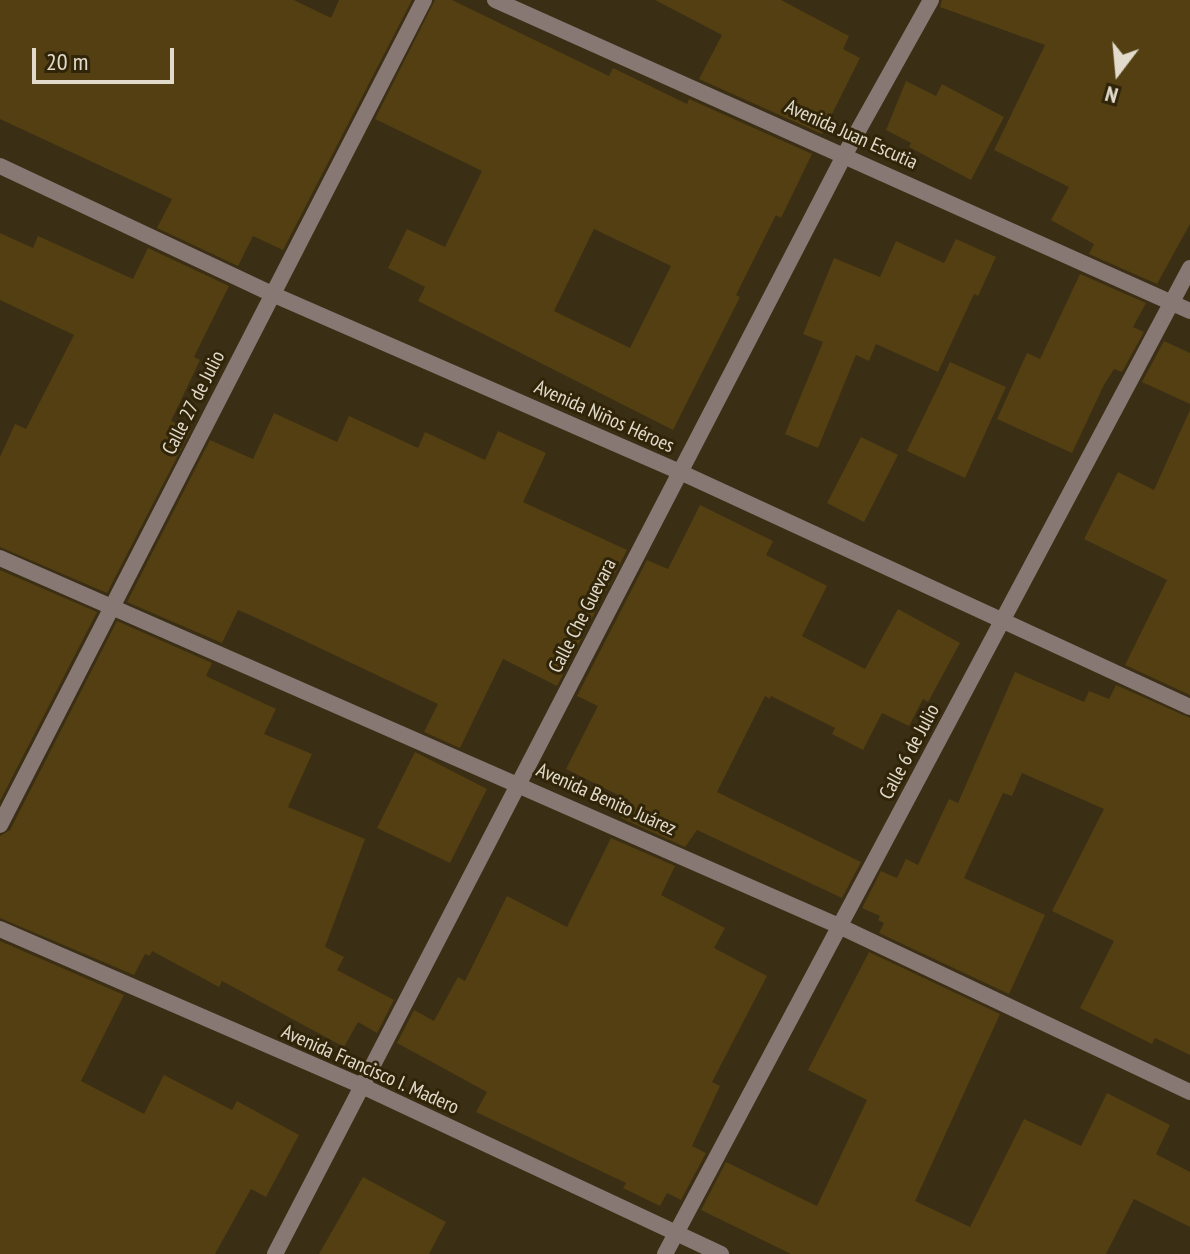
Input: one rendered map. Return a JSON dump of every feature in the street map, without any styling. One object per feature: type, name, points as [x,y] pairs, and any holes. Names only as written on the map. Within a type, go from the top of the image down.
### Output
[{"type":"street","name":"Calle 27 de Julio","points":[[0,825],[424,0]]},
{"type":"street","name":"Avenida Juan Escutia","points":[[495,0],[1190,311]]},
{"type":"street","name":"Calle Che Guevara","points":[[275,1254],[845,154],[931,0]]},
{"type":"street","name":"Avenida Niños Héroes","points":[[0,166],[272,294],[680,472],[1190,707]]},
{"type":"street","name":"Calle 6 de Julio","points":[[665,1254],[1190,268]]},
{"type":"street","name":"Avenida Benito Juárez","points":[[0,558],[519,783],[839,926],[1190,1092]]},
{"type":"street","name":"Avenida Francisco I. Madero","points":[[0,929],[362,1086],[721,1254]]},
{"type":"building","points":[[0,0],[294,0],[331,18],[339,0],[412,0],[283,250],[253,236],[238,266],[157,228],[172,199],[0,119]]},
{"type":"building","points":[[435,0],[452,0],[609,76],[613,68],[687,104],[689,99],[812,154],[781,218],[776,215],[736,295],[740,297],[673,430],[418,301],[425,287],[388,268],[407,229],[445,247],[482,171],[375,119]],"holes":[[[594,229],[671,266],[630,348],[554,311]]]},
{"type":"building","points":[[655,0],[781,0],[849,36],[843,49],[860,58],[822,134],[699,79],[722,35]]},
{"type":"building","points":[[942,0],[1190,0],[1190,224],[1157,284],[1089,254],[1094,244],[1051,220],[1069,187],[994,150],[1045,45],[940,7]]},
{"type":"building","points":[[906,81],[936,96],[942,84],[1004,117],[971,180],[909,147],[911,143],[886,130]]},
{"type":"building","points":[[0,233],[33,248],[38,236],[133,279],[148,248],[229,286],[194,357],[200,360],[171,421],[191,430],[107,593],[0,547],[0,457],[15,424],[26,429],[74,335],[0,300]]},
{"type":"building","points":[[956,239],[996,257],[978,296],[974,294],[938,372],[876,344],[869,361],[856,355],[818,448],[785,434],[823,342],[803,334],[834,258],[880,277],[896,241],[944,263]]},
{"type":"building","points":[[1080,274],[1146,303],[1133,327],[1144,332],[1122,372],[1114,369],[1104,385],[1072,453],[997,419],[1027,353],[1040,359]]},
{"type":"building","points":[[1164,341],[1190,353],[1190,404],[1142,382]]},
{"type":"building","points":[[950,362],[1006,387],[965,478],[907,451]]},
{"type":"building","points":[[1190,410],[1190,695],[1125,665],[1167,580],[1084,539],[1118,472],[1154,490]]},
{"type":"building","points":[[274,413],[337,442],[349,416],[418,448],[425,432],[485,460],[498,431],[546,453],[523,502],[627,550],[557,686],[503,659],[460,748],[424,732],[438,704],[252,616],[238,610],[222,643],[127,602],[210,440],[253,459]]},
{"type":"building","points":[[861,437],[898,455],[864,522],[827,503]]},
{"type":"building","points":[[700,505],[773,541],[766,555],[827,586],[802,636],[865,669],[898,609],[960,643],[928,702],[923,699],[909,726],[882,713],[863,750],[832,734],[835,728],[771,696],[770,699],[765,696],[717,792],[861,862],[842,898],[697,830],[685,847],[621,818],[630,801],[566,769],[598,706],[577,696],[647,560],[668,569]]},
{"type":"building","points":[[0,570],[97,612],[0,801]]},
{"type":"building","points":[[117,621],[212,663],[206,676],[276,709],[264,734],[312,754],[288,807],[365,839],[325,947],[344,957],[337,970],[394,1000],[377,1033],[358,1022],[344,1047],[222,981],[219,987],[152,951],[150,956],[145,954],[134,975],[0,918],[0,836],[10,830]]},
{"type":"building","points":[[1015,672],[1084,702],[1089,691],[1109,699],[1116,685],[1190,718],[1190,1055],[1155,1038],[1152,1044],[1080,1008],[1114,941],[1052,911],[1104,809],[1022,773],[1012,796],[1003,793],[964,878],[1045,915],[1009,994],[879,933],[884,923],[878,920],[880,916],[862,908],[881,871],[897,878],[906,859],[918,865],[949,799],[958,803]]},
{"type":"building","points":[[415,752],[487,789],[450,863],[377,828]]},
{"type":"building","points":[[611,838],[675,866],[661,895],[725,928],[714,948],[767,976],[712,1082],[720,1086],[692,1146],[706,1153],[681,1200],[667,1193],[660,1206],[623,1188],[626,1183],[476,1112],[487,1092],[397,1043],[414,1010],[434,1021],[458,977],[465,981],[507,896],[567,927]]},
{"type":"building","points":[[0,941],[124,995],[81,1081],[144,1114],[164,1075],[232,1110],[237,1101],[299,1135],[266,1197],[251,1189],[215,1254],[0,1254]]},
{"type":"building","points":[[869,952],[1000,1014],[915,1201],[970,1227],[1024,1119],[1081,1146],[1107,1093],[1170,1125],[1156,1154],[1190,1172],[1190,1227],[1134,1199],[1106,1254],[791,1254],[701,1210],[726,1162],[817,1206],[867,1100],[808,1070]]},
{"type":"building","points":[[363,1177],[446,1222],[429,1254],[319,1254]]}]
